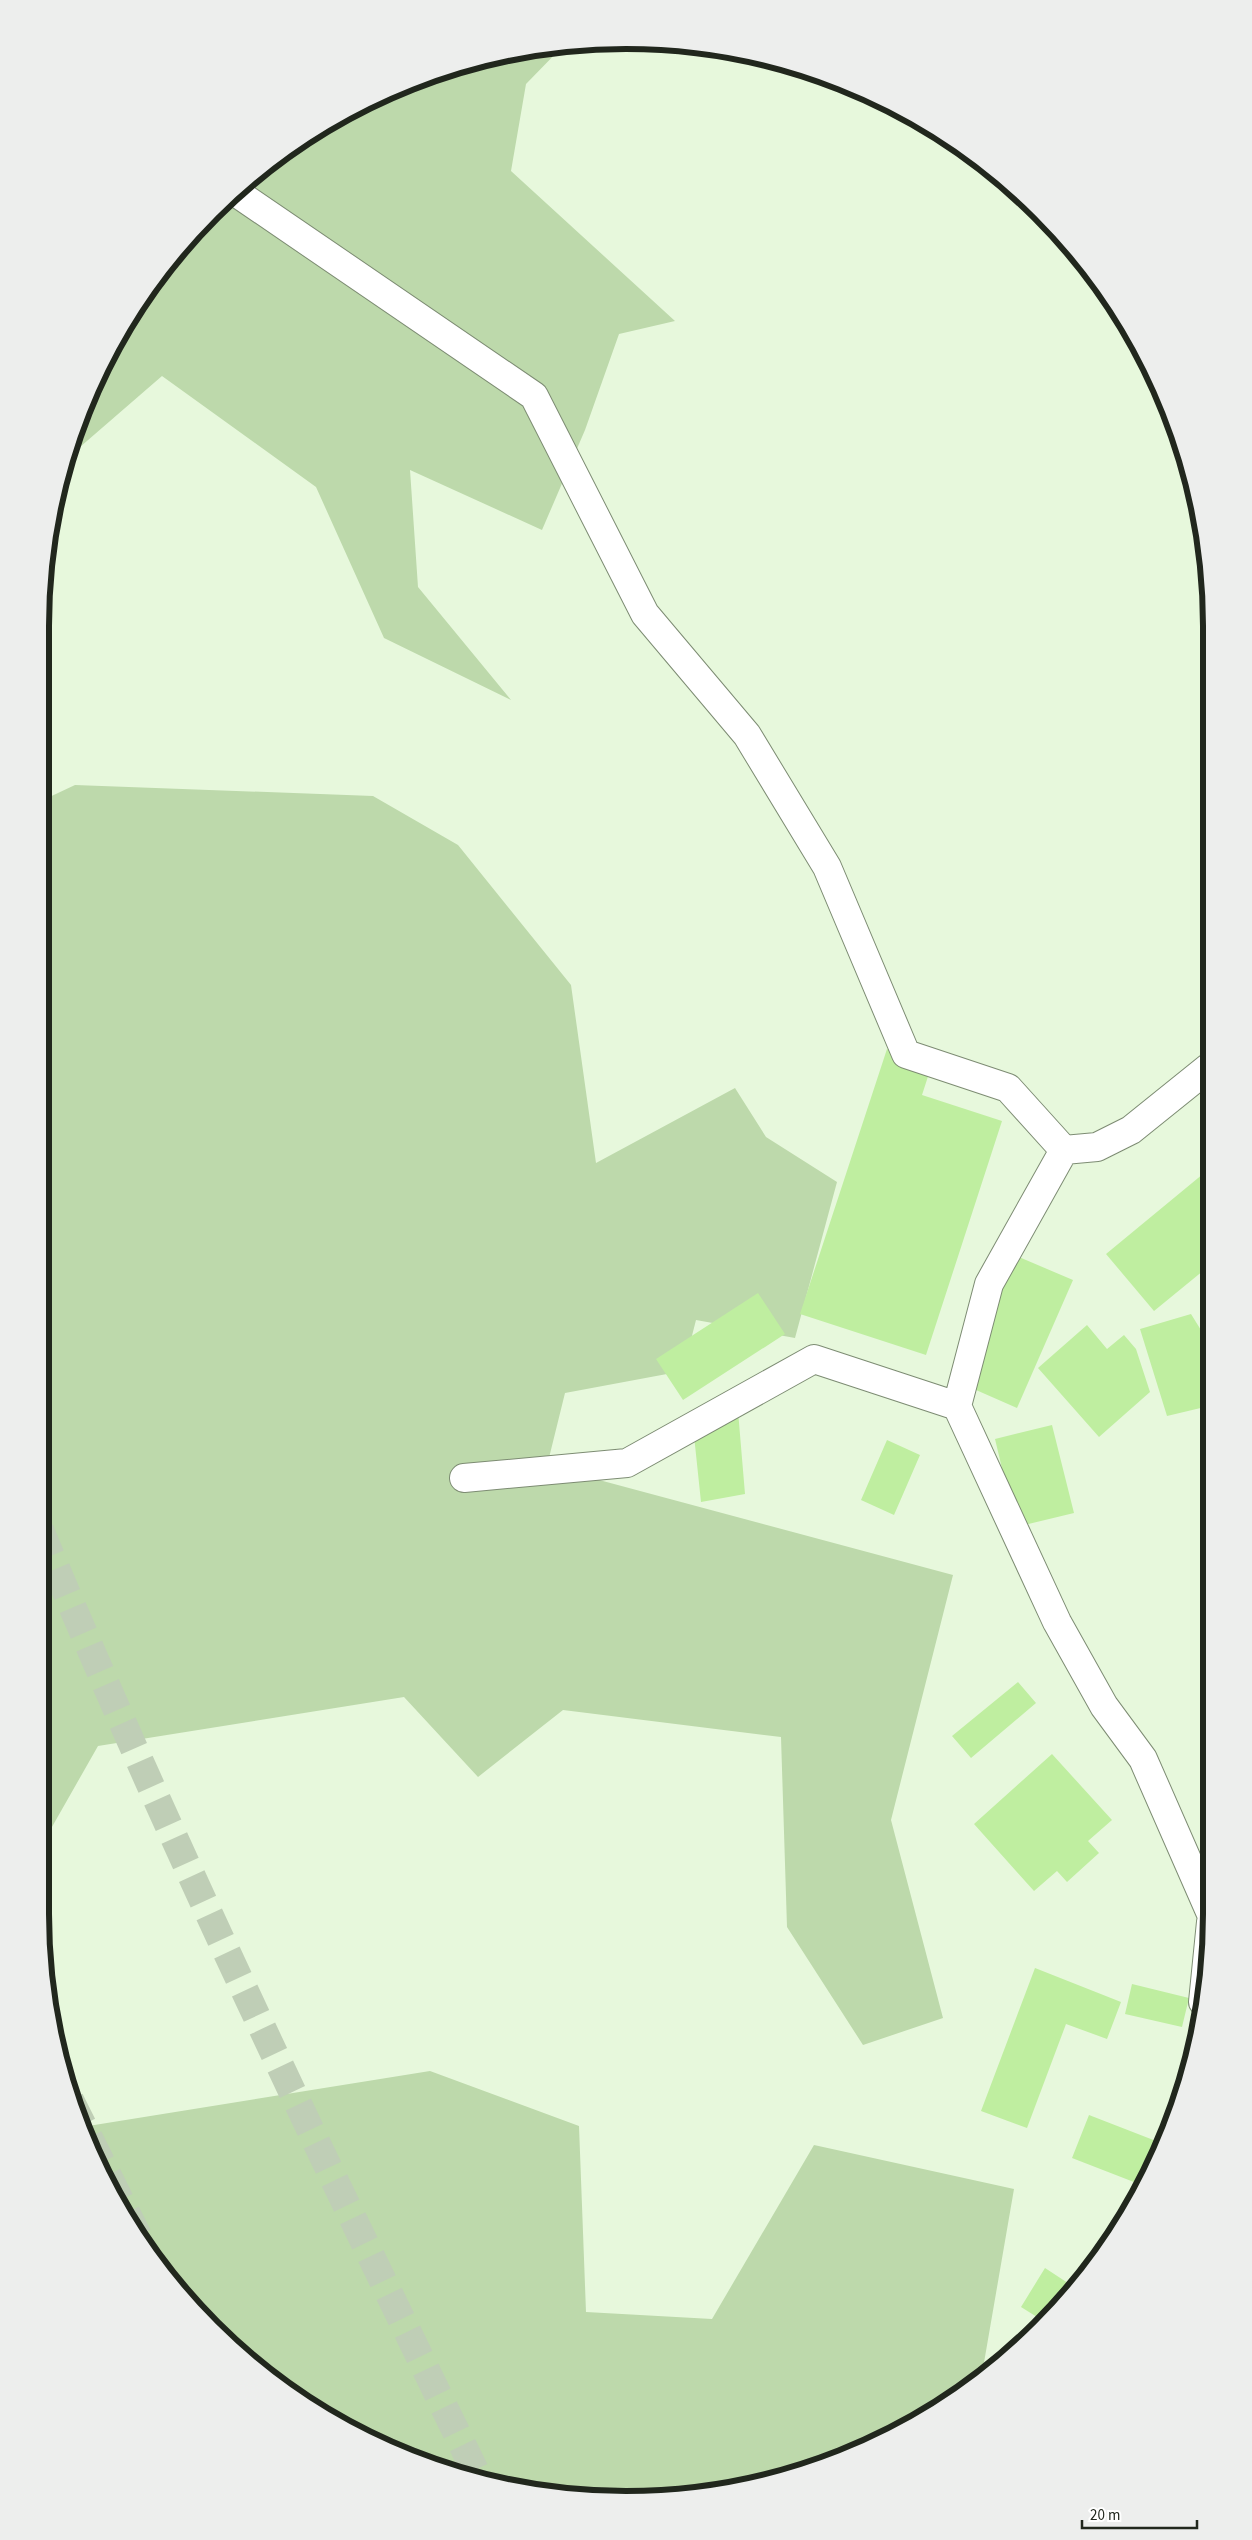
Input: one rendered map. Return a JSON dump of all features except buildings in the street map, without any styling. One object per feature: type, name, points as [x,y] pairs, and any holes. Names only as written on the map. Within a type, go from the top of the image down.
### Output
[{"type":"street","points":[[241,196],[534,396],[645,614],[747,735],[827,867],[906,1054],[1008,1088],[1064,1150]]},
{"type":"street","points":[[1064,1150],[1096,1147],[1131,1130],[1203,1072]]},
{"type":"street","points":[[1064,1150],[989,1284],[957,1406],[1057,1622],[1104,1706],[1143,1759],[1203,1896]]},
{"type":"street","points":[[464,1478],[627,1463],[814,1359],[957,1406]]},
{"type":"green space","points":[[556,53],[526,84],[511,171],[675,321],[619,334],[585,430],[542,530],[410,470],[418,587],[511,700],[384,638],[316,487],[162,376],[76,451],[108,371],[146,305],[192,245],[245,192],[305,146],[371,108],[440,79],[477,68]]},
{"type":"green space","points":[[75,785],[373,796],[458,845],[571,985],[596,1163],[735,1088],[766,1137],[837,1182],[795,1338],[696,1320],[683,1371],[565,1393],[547,1466],[953,1575],[891,1820],[943,2018],[863,2045],[787,1927],[781,1737],[563,1710],[478,1777],[404,1697],[98,1746],[49,1832],[49,797]]},
{"type":"green space","points":[[430,2071],[579,2126],[586,2312],[712,2319],[814,2145],[1014,2189],[983,2367],[947,2394],[881,2432],[812,2461],[775,2472],[739,2480],[664,2490],[588,2490],[513,2480],[440,2461],[371,2432],[305,2394],[245,2348],[192,2295],[146,2235],[126,2203],[108,2169],[89,2126]]},
{"type":"tunnel","points":[[49,1551],[144,1770],[253,2008],[475,2472]]}]
